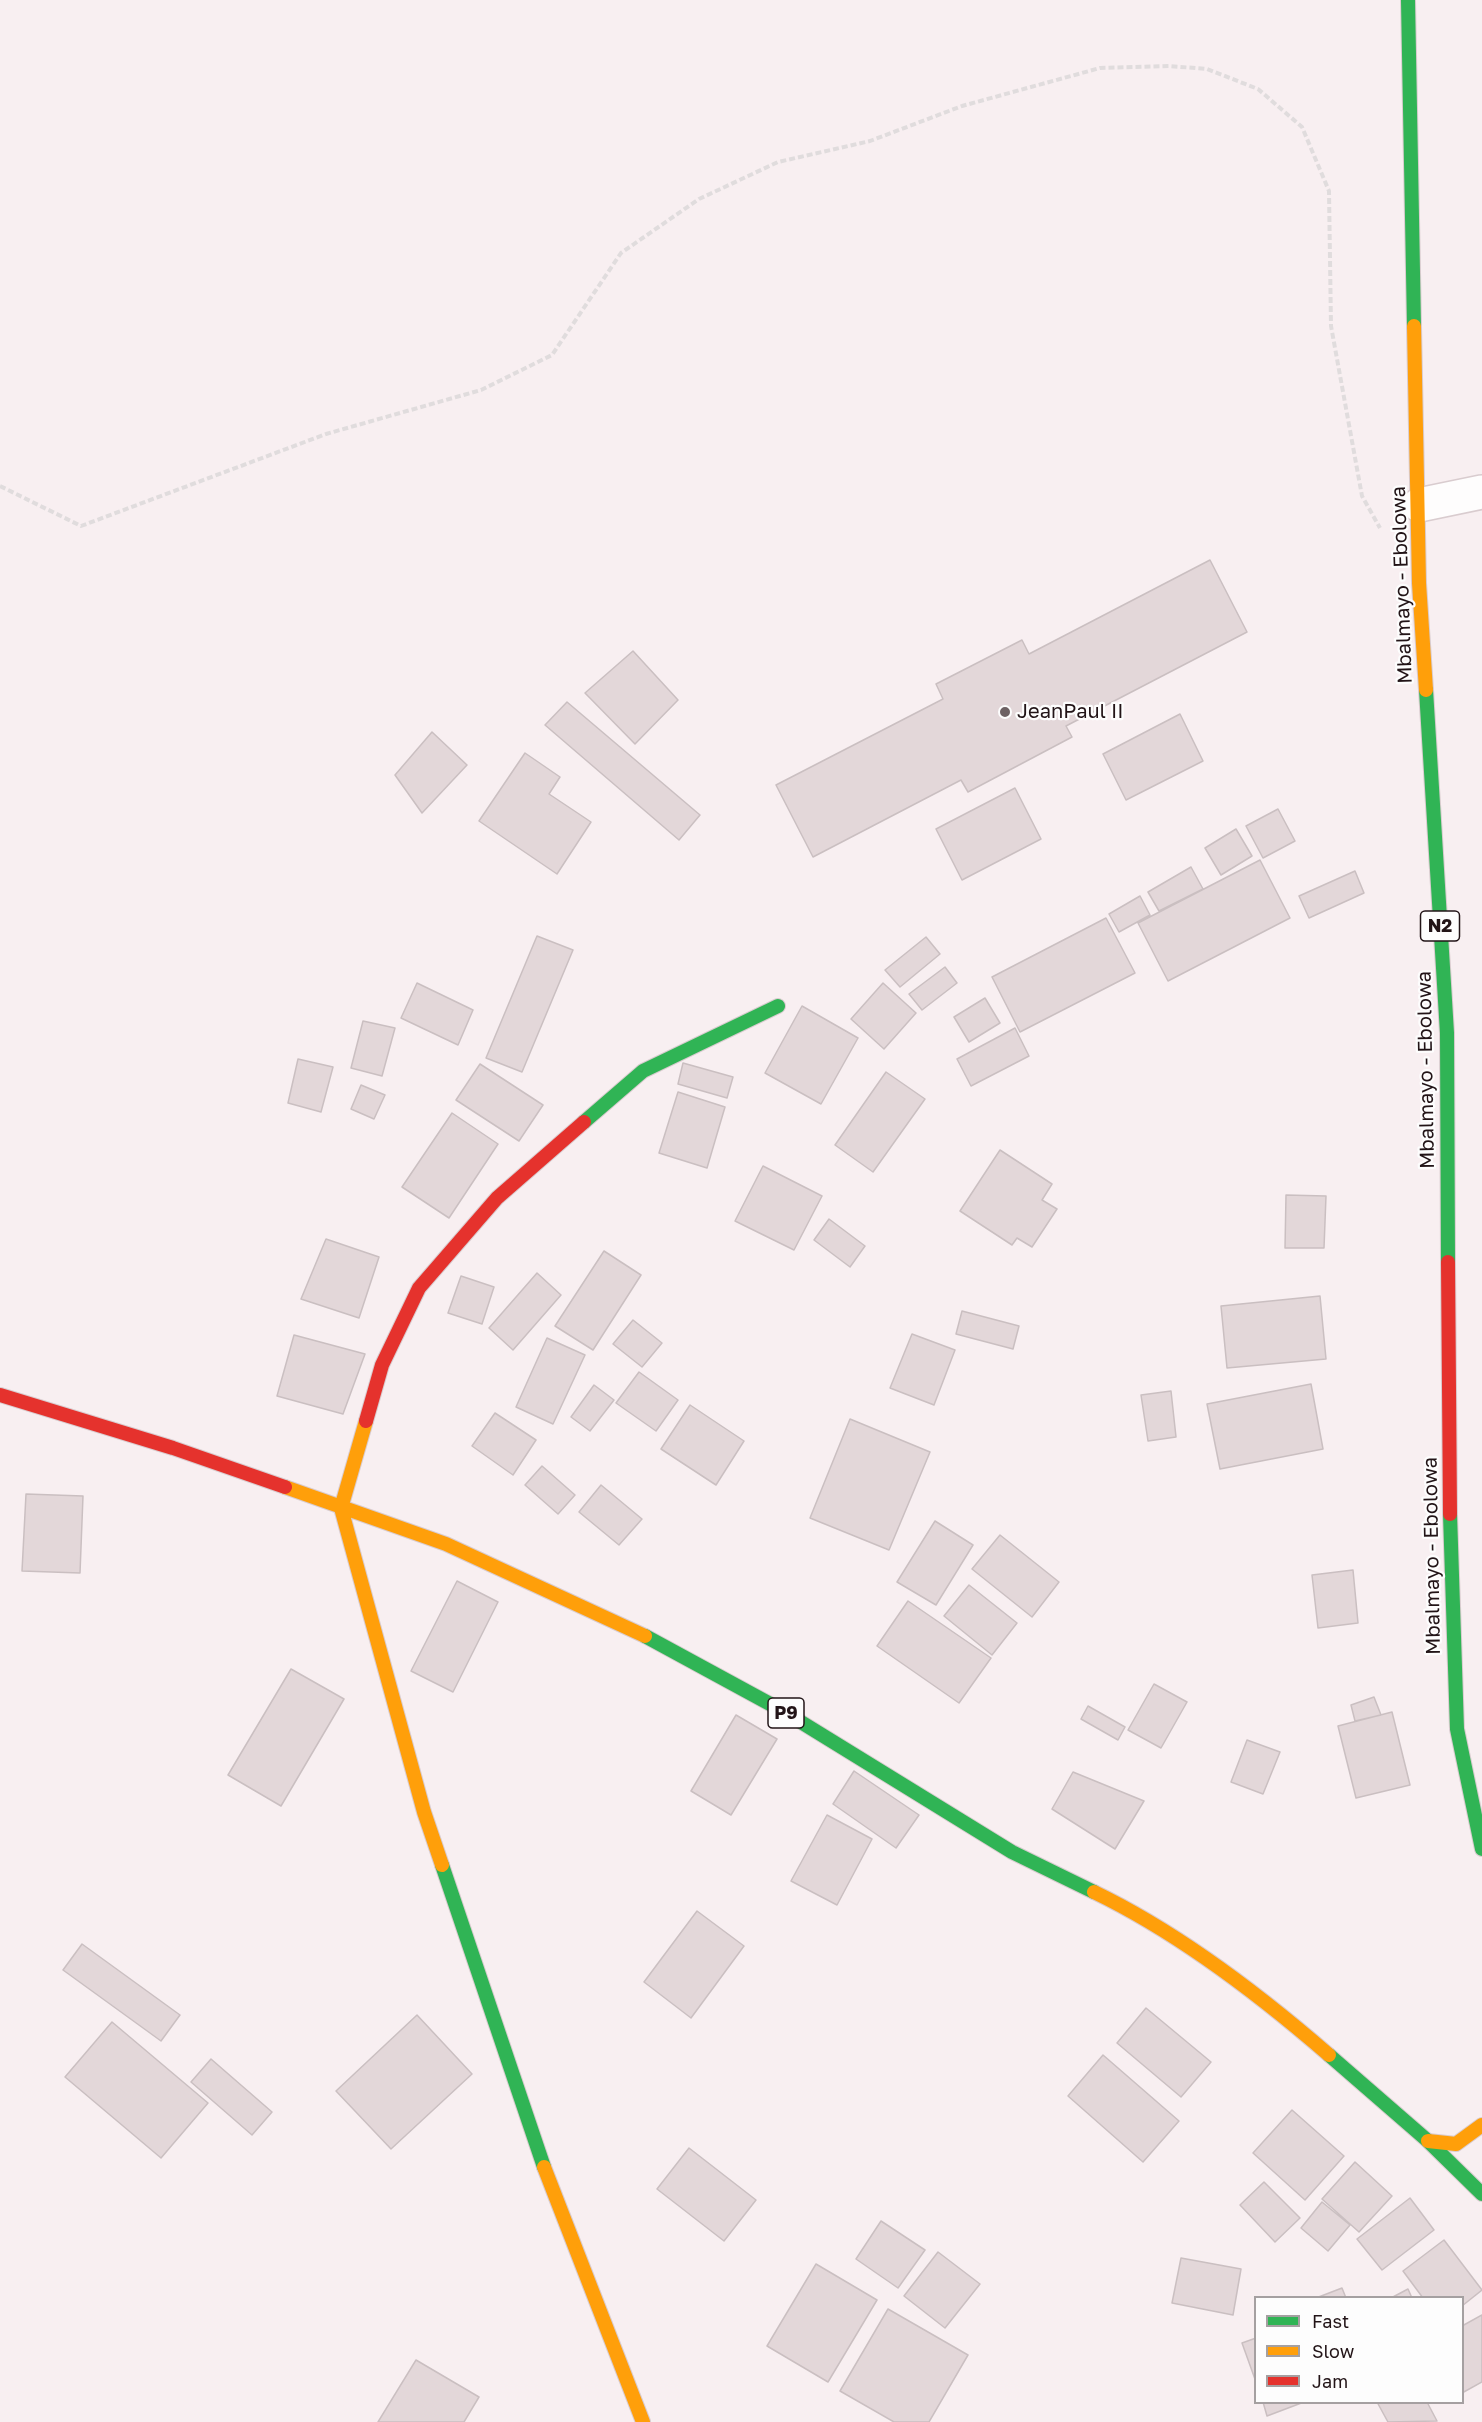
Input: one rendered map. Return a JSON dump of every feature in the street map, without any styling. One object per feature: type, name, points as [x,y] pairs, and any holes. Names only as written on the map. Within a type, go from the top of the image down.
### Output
[{"type":"main road","name":"Mbalmayo - Ebolowa","points":[[1408,0],[1419,583],[1447,1033],[1449,1478],[1457,1729],[1482,1850]]},
{"type":"main road","points":[[643,2422],[548,2179],[424,1812],[341,1508],[382,1365],[419,1288],[497,1198],[643,1071],[778,1006]]},
{"type":"main road","name":"P9","points":[[0,1395],[173,1448],[446,1544],[620,1623],[783,1712],[1012,1852],[1133,1911],[1240,1985],[1323,2050],[1428,2141],[1482,2194]]},
{"type":"main road","points":[[1428,2141],[1456,2144],[1482,2125]]},
{"type":"street","points":[[1419,505],[1482,492]]},
{"type":"path","points":[[0,486],[81,526],[326,434],[481,390],[552,355],[621,253],[699,199],[778,162],[870,141],[962,106],[1100,68],[1169,66],[1207,69],[1258,89],[1302,128],[1329,191],[1331,326],[1362,496],[1385,537]]},
{"type":"building","name":"JeanPaul II","points":[[1210,560],[1247,632],[1066,726],[1072,737],[968,792],[961,780],[813,857],[776,785],[943,699],[936,684],[1022,640],[1029,654]]},
{"type":"building","points":[[633,651],[678,700],[635,744],[585,693]]},
{"type":"building","points":[[567,702],[700,815],[679,840],[545,725]]},
{"type":"building","points":[[1180,714],[1203,761],[1126,800],[1103,754]]},
{"type":"building","points":[[432,732],[467,765],[422,813],[395,775]]},
{"type":"building","points":[[525,753],[560,777],[549,794],[591,822],[557,874],[479,821]]},
{"type":"building","points":[[1015,788],[1041,839],[962,880],[936,829]]},
{"type":"building","points":[[1278,809],[1295,841],[1263,858],[1246,826]]},
{"type":"building","points":[[1236,829],[1252,856],[1221,875],[1205,848]]},
{"type":"building","points":[[1260,860],[1290,918],[1168,981],[1138,923]]},
{"type":"building","points":[[1191,867],[1203,889],[1159,911],[1148,892]]},
{"type":"building","points":[[1355,871],[1364,893],[1309,918],[1299,896]]},
{"type":"building","points":[[1140,896],[1150,915],[1119,932],[1109,914]]},
{"type":"building","points":[[1106,918],[1135,973],[1020,1032],[992,977]]},
{"type":"building","points":[[537,936],[573,950],[522,1072],[486,1058]]},
{"type":"building","points":[[926,937],[940,954],[900,987],[885,970]]},
{"type":"building","points":[[945,967],[957,983],[922,1010],[909,994]]},
{"type":"building","points":[[417,983],[473,1010],[458,1045],[401,1018]]},
{"type":"building","points":[[883,983],[916,1013],[884,1049],[851,1019]]},
{"type":"building","points":[[985,998],[1000,1023],[969,1042],[954,1017]]},
{"type":"building","points":[[802,1006],[858,1038],[821,1104],[765,1073]]},
{"type":"building","points":[[363,1021],[395,1028],[382,1076],[351,1068]]},
{"type":"building","points":[[1015,1028],[1029,1056],[971,1086],[957,1059]]},
{"type":"building","points":[[298,1059],[333,1067],[321,1112],[288,1103]]},
{"type":"building","points":[[683,1063],[733,1077],[727,1098],[678,1084]]},
{"type":"building","points":[[480,1064],[543,1105],[519,1141],[456,1100]]},
{"type":"building","points":[[886,1072],[925,1099],[873,1172],[835,1145]]},
{"type":"building","points":[[361,1085],[385,1095],[374,1119],[351,1109]]},
{"type":"building","points":[[678,1092],[725,1107],[707,1168],[659,1153]]},
{"type":"building","points":[[452,1113],[498,1144],[449,1218],[402,1187]]},
{"type":"building","points":[[1000,1150],[1052,1184],[1042,1200],[1057,1209],[1032,1247],[1017,1238],[1012,1245],[960,1211]]},
{"type":"building","points":[[763,1166],[822,1196],[794,1250],[735,1221]]},
{"type":"building","points":[[1286,1195],[1326,1196],[1324,1248],[1285,1248]]},
{"type":"building","points":[[829,1219],[865,1246],[850,1267],[814,1240]]},
{"type":"building","points":[[326,1239],[379,1257],[359,1318],[301,1299]]},
{"type":"building","points":[[604,1251],[641,1275],[593,1350],[555,1326]]},
{"type":"building","points":[[537,1273],[561,1295],[513,1350],[489,1328]]},
{"type":"building","points":[[461,1276],[494,1287],[482,1324],[448,1313]]},
{"type":"building","points":[[1320,1296],[1326,1359],[1227,1368],[1221,1306]]},
{"type":"building","points":[[962,1311],[1019,1326],[1013,1349],[956,1334]]},
{"type":"building","points":[[633,1320],[662,1343],[642,1367],[613,1344]]},
{"type":"building","points":[[912,1334],[955,1350],[934,1405],[890,1388]]},
{"type":"building","points":[[294,1335],[365,1354],[343,1414],[277,1396]]},
{"type":"building","points":[[547,1338],[585,1355],[553,1424],[516,1407]]},
{"type":"building","points":[[639,1372],[678,1400],[656,1431],[616,1403]]},
{"type":"building","points":[[1311,1384],[1323,1449],[1220,1469],[1207,1404]]},
{"type":"building","points":[[594,1385],[614,1400],[590,1431],[571,1417]]},
{"type":"building","points":[[1171,1391],[1176,1437],[1148,1441],[1141,1395]]},
{"type":"building","points":[[690,1405],[744,1441],[716,1485],[661,1449]]},
{"type":"building","points":[[495,1413],[536,1440],[513,1475],[472,1446]]},
{"type":"building","points":[[850,1419],[930,1452],[889,1550],[810,1518]]},
{"type":"building","points":[[542,1466],[575,1495],[558,1514],[525,1485]]},
{"type":"building","points":[[601,1485],[642,1519],[619,1545],[579,1512]]},
{"type":"building","points":[[26,1494],[83,1496],[80,1573],[22,1571]]},
{"type":"building","points":[[935,1521],[973,1545],[936,1605],[897,1582]]},
{"type":"building","points":[[1000,1535],[1059,1582],[1032,1617],[972,1569]]},
{"type":"building","points":[[1353,1570],[1358,1623],[1318,1628],[1312,1575]]},
{"type":"building","points":[[457,1581],[498,1602],[453,1692],[411,1671]]},
{"type":"building","points":[[969,1585],[1017,1623],[992,1655],[944,1616]]},
{"type":"building","points":[[908,1601],[991,1658],[959,1703],[877,1646]]},
{"type":"building","points":[[291,1669],[344,1699],[281,1806],[228,1775]]},
{"type":"building","points":[[1154,1684],[1187,1702],[1161,1748],[1128,1730]]},
{"type":"building","points":[[1374,1697],[1381,1715],[1355,1721],[1351,1705]]},
{"type":"building","points":[[1088,1706],[1125,1727],[1118,1740],[1081,1719]]},
{"type":"building","points":[[1392,1712],[1410,1785],[1356,1798],[1338,1726]]},
{"type":"building","points":[[736,1715],[777,1739],[731,1815],[691,1791]]},
{"type":"building","points":[[1247,1740],[1280,1752],[1263,1794],[1231,1782]]},
{"type":"building","points":[[854,1771],[919,1815],[896,1848],[833,1804]]},
{"type":"building","points":[[1073,1772],[1144,1801],[1115,1849],[1052,1809]]},
{"type":"building","points":[[827,1815],[872,1839],[837,1905],[791,1881]]},
{"type":"building","points":[[697,1911],[744,1946],[691,2018],[644,1982]]},
{"type":"building","points":[[82,1944],[180,2015],[161,2041],[63,1970]]},
{"type":"building","points":[[1146,2008],[1211,2062],[1181,2097],[1117,2043]]},
{"type":"building","points":[[417,2015],[472,2074],[391,2149],[336,2091]]},
{"type":"building","points":[[112,2022],[208,2103],[161,2158],[65,2077]]},
{"type":"building","points":[[1103,2055],[1179,2121],[1143,2162],[1068,2096]]},
{"type":"building","points":[[211,2059],[272,2112],[252,2135],[191,2082]]},
{"type":"building","points":[[1292,2110],[1344,2156],[1305,2200],[1253,2153]]},
{"type":"building","points":[[689,2148],[756,2200],[724,2241],[657,2189]]},
{"type":"building","points":[[1355,2162],[1392,2196],[1359,2232],[1322,2199]]},
{"type":"building","points":[[1264,2182],[1300,2218],[1275,2242],[1240,2205]]},
{"type":"building","points":[[1410,2198],[1434,2230],[1382,2270],[1357,2239]]},
{"type":"building","points":[[1322,2202],[1350,2225],[1328,2251],[1301,2228]]},
{"type":"building","points":[[881,2221],[925,2250],[898,2288],[856,2259]]},
{"type":"building","points":[[1444,2240],[1482,2290],[1464,2304],[1464,2296],[1422,2296],[1403,2271]]},
{"type":"building","points":[[938,2252],[980,2284],[945,2328],[904,2296]]},
{"type":"building","points":[[1181,2258],[1241,2269],[1233,2315],[1172,2303]]},
{"type":"building","points":[[816,2264],[877,2300],[828,2382],[767,2346]]},
{"type":"building","points":[[1342,2288],[1345,2296],[1321,2296]]},
{"type":"building","points":[[1408,2289],[1411,2296],[1395,2296]]},
{"type":"building","points":[[888,2309],[968,2355],[929,2422],[894,2422],[840,2391]]},
{"type":"building","points":[[1482,2315],[1482,2382],[1464,2392],[1464,2325]]},
{"type":"building","points":[[1254,2339],[1254,2376],[1242,2343]]},
{"type":"building","points":[[416,2360],[479,2397],[464,2422],[378,2422]]},
{"type":"building","points":[[1264,2404],[1299,2404],[1267,2416]]},
{"type":"building","points":[[1378,2404],[1428,2404],[1437,2421],[1388,2422]]},
{"type":"traffic: fast","points":[[1408,0],[1414,326]]},
{"type":"traffic: fast","points":[[1426,690],[1447,1033],[1448,1262]]},
{"type":"traffic: fast","points":[[584,1122],[643,1071],[778,1006]]},
{"type":"traffic: fast","points":[[1450,1514],[1457,1729],[1482,1849]]},
{"type":"traffic: fast","points":[[645,1636],[783,1711],[1012,1852],[1094,1892]]},
{"type":"traffic: fast","points":[[442,1865],[544,2167]]},
{"type":"traffic: fast","points":[[1329,2055],[1428,2141],[1482,2194]]},
{"type":"traffic: slow","points":[[1414,326],[1419,583],[1426,690]]},
{"type":"traffic: slow","points":[[366,1421],[341,1508],[424,1812],[442,1865]]},
{"type":"traffic: slow","points":[[285,1487],[446,1544],[645,1636]]},
{"type":"traffic: slow","points":[[1094,1892],[1186,1945],[1275,2010],[1329,2055]]},
{"type":"traffic: slow","points":[[1428,2141],[1456,2144],[1482,2125]]},
{"type":"traffic: slow","points":[[544,2167],[643,2422]]},
{"type":"traffic: jam","points":[[366,1421],[382,1365],[419,1288],[497,1198],[584,1122]]},
{"type":"traffic: jam","points":[[1448,1262],[1450,1514]]},
{"type":"traffic: jam","points":[[0,1395],[173,1448],[285,1487]]},
{"type":"place","name":"JeanPaul II","points":[[1005,712]]}]
